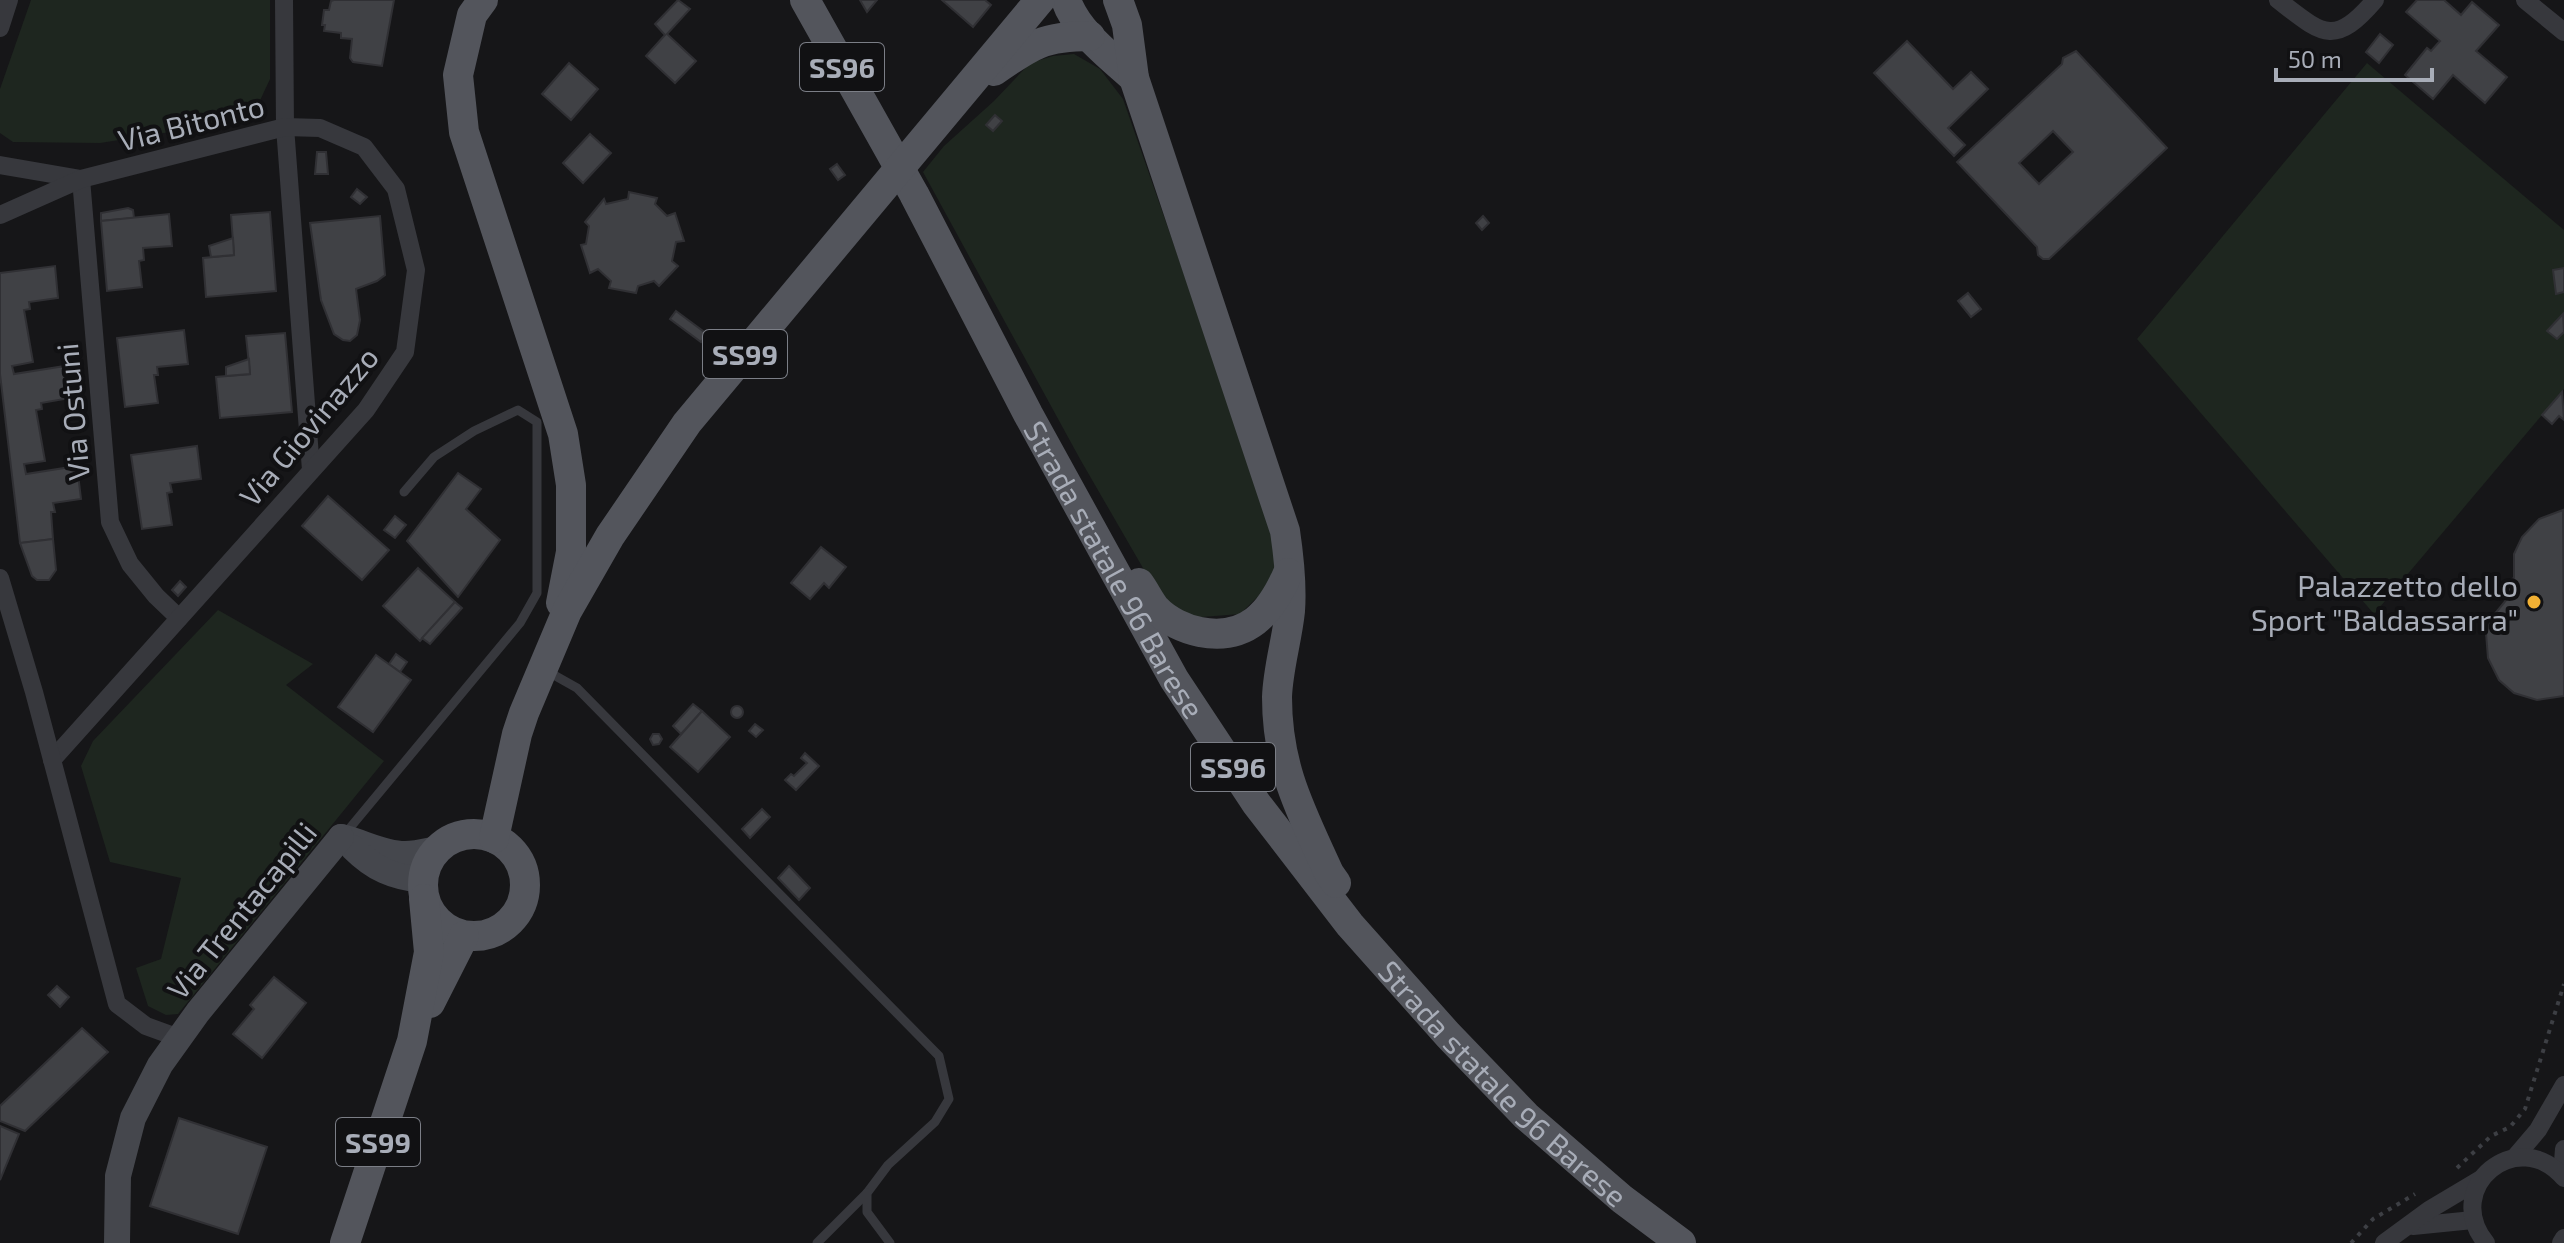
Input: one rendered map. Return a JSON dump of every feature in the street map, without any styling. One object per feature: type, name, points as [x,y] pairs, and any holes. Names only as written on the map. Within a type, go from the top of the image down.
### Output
[{"type":"main road","points":[[483,0],[472,15],[458,75],[464,132],[563,434],[571,485],[571,552],[555,637]]},
{"type":"main road","name":"Strada statale 96 Barese","points":[[805,0],[914,194],[1028,414],[1174,679],[1256,803],[1350,925],[1448,1035],[1526,1116],[1622,1199],[1681,1243]]},
{"type":"main road","name":"SS99","points":[[479,836],[555,637],[603,546],[687,423],[1040,0]]},
{"type":"main road","points":[[1066,0],[1069,9],[1090,36],[1134,78]]},
{"type":"main road","points":[[1118,0],[1127,25],[1134,78],[1285,531],[1290,567],[1290,611],[1277,694],[1279,735],[1289,785],[1329,873],[1448,1035]]},
{"type":"main road","points":[[963,92],[1031,45],[1062,36],[1090,36]]},
{"type":"main road","points":[[1028,414],[1157,610],[1185,629],[1218,635],[1250,626],[1277,600],[1290,567]]},
{"type":"main road","points":[[479,836],[508,847],[518,860],[524,876],[525,893],[520,908],[503,927],[480,936],[464,936],[439,923],[423,890],[430,858],[437,849],[449,840],[479,836]]},
{"type":"main road","name":"SS99","points":[[345,1243],[412,1041],[429,952],[423,890]]},
{"type":"main road","name":"SS99","points":[[412,1041],[464,936]]},
{"type":"street","points":[[0,28],[9,0]]},
{"type":"street","name":"Via Bitonto","points":[[0,215],[81,179],[285,127],[284,0]]},
{"type":"street","points":[[2278,0],[2314,28],[2336,32],[2356,22],[2375,0]]},
{"type":"street","points":[[2525,0],[2564,32]]},
{"type":"street","points":[[285,127],[311,470]]},
{"type":"street","name":"Via Giovinazzo","points":[[52,760],[366,410],[405,352],[416,270],[396,189],[364,147],[320,128],[285,127]]},
{"type":"street","name":"Via Bitonto","points":[[0,165],[81,179]]},
{"type":"street","name":"Via Ostuni","points":[[81,179],[110,522],[130,564],[179,618]]},
{"type":"street","name":"Via Trentacapilli","points":[[0,578],[117,1004],[146,1026],[179,1038],[341,837]]},
{"type":"street","points":[[341,837],[381,851],[405,854],[437,849]]},
{"type":"street","points":[[341,837],[380,870],[423,890]]},
{"type":"street","points":[[117,1243],[118,1176],[133,1118],[160,1065],[179,1038]]},
{"type":"street","points":[[2384,1243],[2481,1179],[2490,1169],[2515,1157],[2538,1130],[2564,1085]]},
{"type":"street","points":[[2563,1177],[2564,1149]]},
{"type":"street","points":[[2515,1157],[2541,1160],[2563,1177]]},
{"type":"street","points":[[2481,1179],[2475,1192],[2473,1220],[2486,1243]]},
{"type":"street","points":[[2402,1229],[2435,1222],[2473,1220]]},
{"type":"street","points":[[2561,1243],[2564,1238]]},
{"type":"lane","name":"Via Trentacapilli","points":[[341,837],[520,623],[537,593],[537,422],[518,410],[474,431],[434,457],[404,492]]},
{"type":"lane","points":[[542,669],[577,688],[939,1056],[949,1099],[935,1122],[888,1165],[867,1193],[817,1243]]},
{"type":"lane","points":[[867,1193],[867,1212],[890,1243]]},
{"type":"path","points":[[2452,1171],[2491,1136],[2510,1127],[2525,1109],[2564,984]]},
{"type":"path","points":[[2351,1243],[2373,1219],[2423,1189]]},
{"type":"shaded area","points":[[31,0],[270,0],[270,79],[256,109],[214,125],[100,143],[13,142],[0,133],[0,89]]},
{"type":"shaded area","points":[[1074,54],[1100,69],[1123,99],[1280,549],[1277,578],[1240,614],[1189,618],[1158,594],[1080,459],[923,172],[944,146],[1030,63]]},
{"type":"shaded area","points":[[2367,63],[2564,230],[2564,389],[2374,614],[2137,339]]},
{"type":"shaded area","points":[[218,610],[313,664],[286,685],[384,761],[178,1014],[166,1015],[148,1006],[136,968],[161,959],[181,878],[110,862],[81,766],[93,741]]},
{"type":"building","points":[[334,0],[394,0],[382,66],[353,62],[350,58],[352,39],[341,38],[341,33],[324,31],[324,10],[329,10]]},
{"type":"building","points":[[678,0],[690,9],[667,34],[696,61],[675,83],[646,56],[665,35],[655,24]]},
{"type":"building","points":[[860,0],[877,0],[867,12]]},
{"type":"building","points":[[942,0],[985,0],[991,5],[973,27]]},
{"type":"building","points":[[2417,0],[2444,0],[2461,15],[2472,2],[2499,25],[2476,51],[2507,77],[2485,103],[2453,75],[2433,99],[2405,75],[2427,48],[2431,51],[2440,41],[2406,12]]},
{"type":"building","points":[[2380,34],[2393,45],[2379,63],[2366,52]]},
{"type":"building","points":[[1907,41],[1953,89],[1971,72],[1988,89],[1948,128],[1965,145],[1954,156],[1874,73]]},
{"type":"building","points":[[2076,51],[2167,148],[2049,259],[2043,259],[2038,255],[2037,247],[1957,162],[2062,64],[2063,58]],"holes":[[[2053,131],[2073,152],[2039,184],[2019,163]]]},
{"type":"building","points":[[569,63],[598,89],[571,120],[542,94]]},
{"type":"building","points":[[995,115],[1002,121],[993,131],[986,125]]},
{"type":"building","points":[[590,134],[611,153],[583,183],[563,163]]},
{"type":"building","points":[[317,152],[326,152],[328,174],[315,174]]},
{"type":"building","points":[[837,164],[845,175],[838,180],[830,169]]},
{"type":"building","points":[[357,189],[367,197],[360,204],[351,197]]},
{"type":"building","points":[[629,192],[657,198],[655,204],[667,216],[675,213],[684,241],[676,242],[672,261],[678,266],[659,286],[654,281],[638,286],[636,293],[609,288],[611,281],[598,269],[590,273],[581,245],[586,244],[589,226],[585,222],[604,199],[606,204],[628,199]]},
{"type":"building","points":[[128,208],[133,210],[134,218],[101,221],[101,213]]},
{"type":"building","points":[[270,212],[276,291],[206,297],[203,258],[234,255],[231,215]]},
{"type":"building","points":[[169,214],[172,246],[143,248],[144,260],[139,261],[142,287],[107,291],[101,221]]},
{"type":"building","points":[[380,216],[385,275],[356,289],[360,320],[357,335],[350,341],[343,340],[334,334],[321,300],[310,223]]},
{"type":"building","points":[[1483,216],[1489,223],[1482,230],[1476,223]]},
{"type":"building","points":[[233,238],[234,255],[211,257],[209,246]]},
{"type":"building","points":[[55,266],[58,298],[29,302],[30,309],[24,310],[33,362],[12,366],[14,374],[65,366],[70,398],[41,403],[42,409],[36,410],[45,461],[24,464],[26,474],[77,466],[81,499],[53,503],[53,539],[20,543],[0,374],[0,273]]},
{"type":"building","points":[[2564,268],[2564,292],[2556,294],[2553,270]]},
{"type":"building","points":[[1968,293],[1981,309],[1971,317],[1958,301]]},
{"type":"building","points":[[676,311],[707,334],[701,342],[670,319]]},
{"type":"building","points":[[2563,314],[2564,332],[2557,339],[2547,331]]},
{"type":"building","points":[[184,330],[188,364],[157,367],[158,375],[154,375],[158,403],[125,407],[117,338]]},
{"type":"building","points":[[285,333],[292,412],[220,418],[216,377],[250,374],[246,336]]},
{"type":"building","points":[[249,359],[250,374],[226,376],[226,367]]},
{"type":"building","points":[[2562,392],[2564,420],[2559,416],[2552,424],[2542,415]]},
{"type":"building","points":[[197,446],[201,479],[170,483],[172,492],[167,493],[172,525],[142,529],[131,455]]},
{"type":"building","points":[[458,473],[481,489],[466,509],[500,540],[458,597],[407,541]]},
{"type":"building","points":[[328,496],[389,550],[362,580],[302,526]]},
{"type":"building","name":"Palazzetto dello Sport \"Baldassarra\"","points":[[2563,510],[2564,696],[2537,700],[2514,693],[2499,680],[2488,658],[2486,633],[2493,616],[2507,599],[2504,592],[2508,581],[2514,578],[2514,554],[2522,537],[2539,519]]},
{"type":"building","points":[[395,516],[406,525],[395,538],[384,530]]},
{"type":"building","points":[[53,539],[56,570],[49,580],[37,580],[32,576],[20,543]]},
{"type":"building","points":[[821,547],[846,567],[829,588],[824,583],[810,599],[791,583]]},
{"type":"building","points":[[418,568],[455,602],[420,641],[383,606]]},
{"type":"building","points":[[180,581],[186,587],[178,596],[172,590]]},
{"type":"building","points":[[455,602],[462,608],[430,644],[422,638]]},
{"type":"building","points":[[396,654],[407,662],[400,672],[389,664]]},
{"type":"building","points":[[376,655],[411,680],[373,732],[338,707]]},
{"type":"building","points":[[693,704],[702,711],[681,734],[673,726]]},
{"type":"building","points":[[737,706],[743,712],[737,718],[731,712]]},
{"type":"building","points":[[702,711],[730,737],[698,772],[670,747]]},
{"type":"building","points":[[755,724],[763,730],[756,737],[749,731]]},
{"type":"building","points":[[653,734],[659,734],[662,739],[659,744],[653,745],[650,739]]},
{"type":"building","points":[[805,753],[819,766],[796,790],[785,780],[807,763],[801,758]]},
{"type":"building","points":[[762,809],[770,817],[750,838],[742,829]]},
{"type":"building","points":[[789,866],[810,888],[799,900],[778,878]]},
{"type":"building","points":[[274,977],[306,1003],[262,1058],[233,1034],[254,1009],[250,1005]]},
{"type":"building","points":[[57,986],[69,997],[60,1007],[48,995]]},
{"type":"building","points":[[82,1028],[108,1052],[25,1131],[0,1121],[0,1106]]},
{"type":"building","points":[[179,1118],[267,1147],[238,1234],[150,1206]]},
{"type":"building","points":[[0,1126],[19,1134],[0,1180]]},
{"type":"place","name":"Palazzetto dello Sport \"Baldassarra\"","points":[[2534,602]]}]
